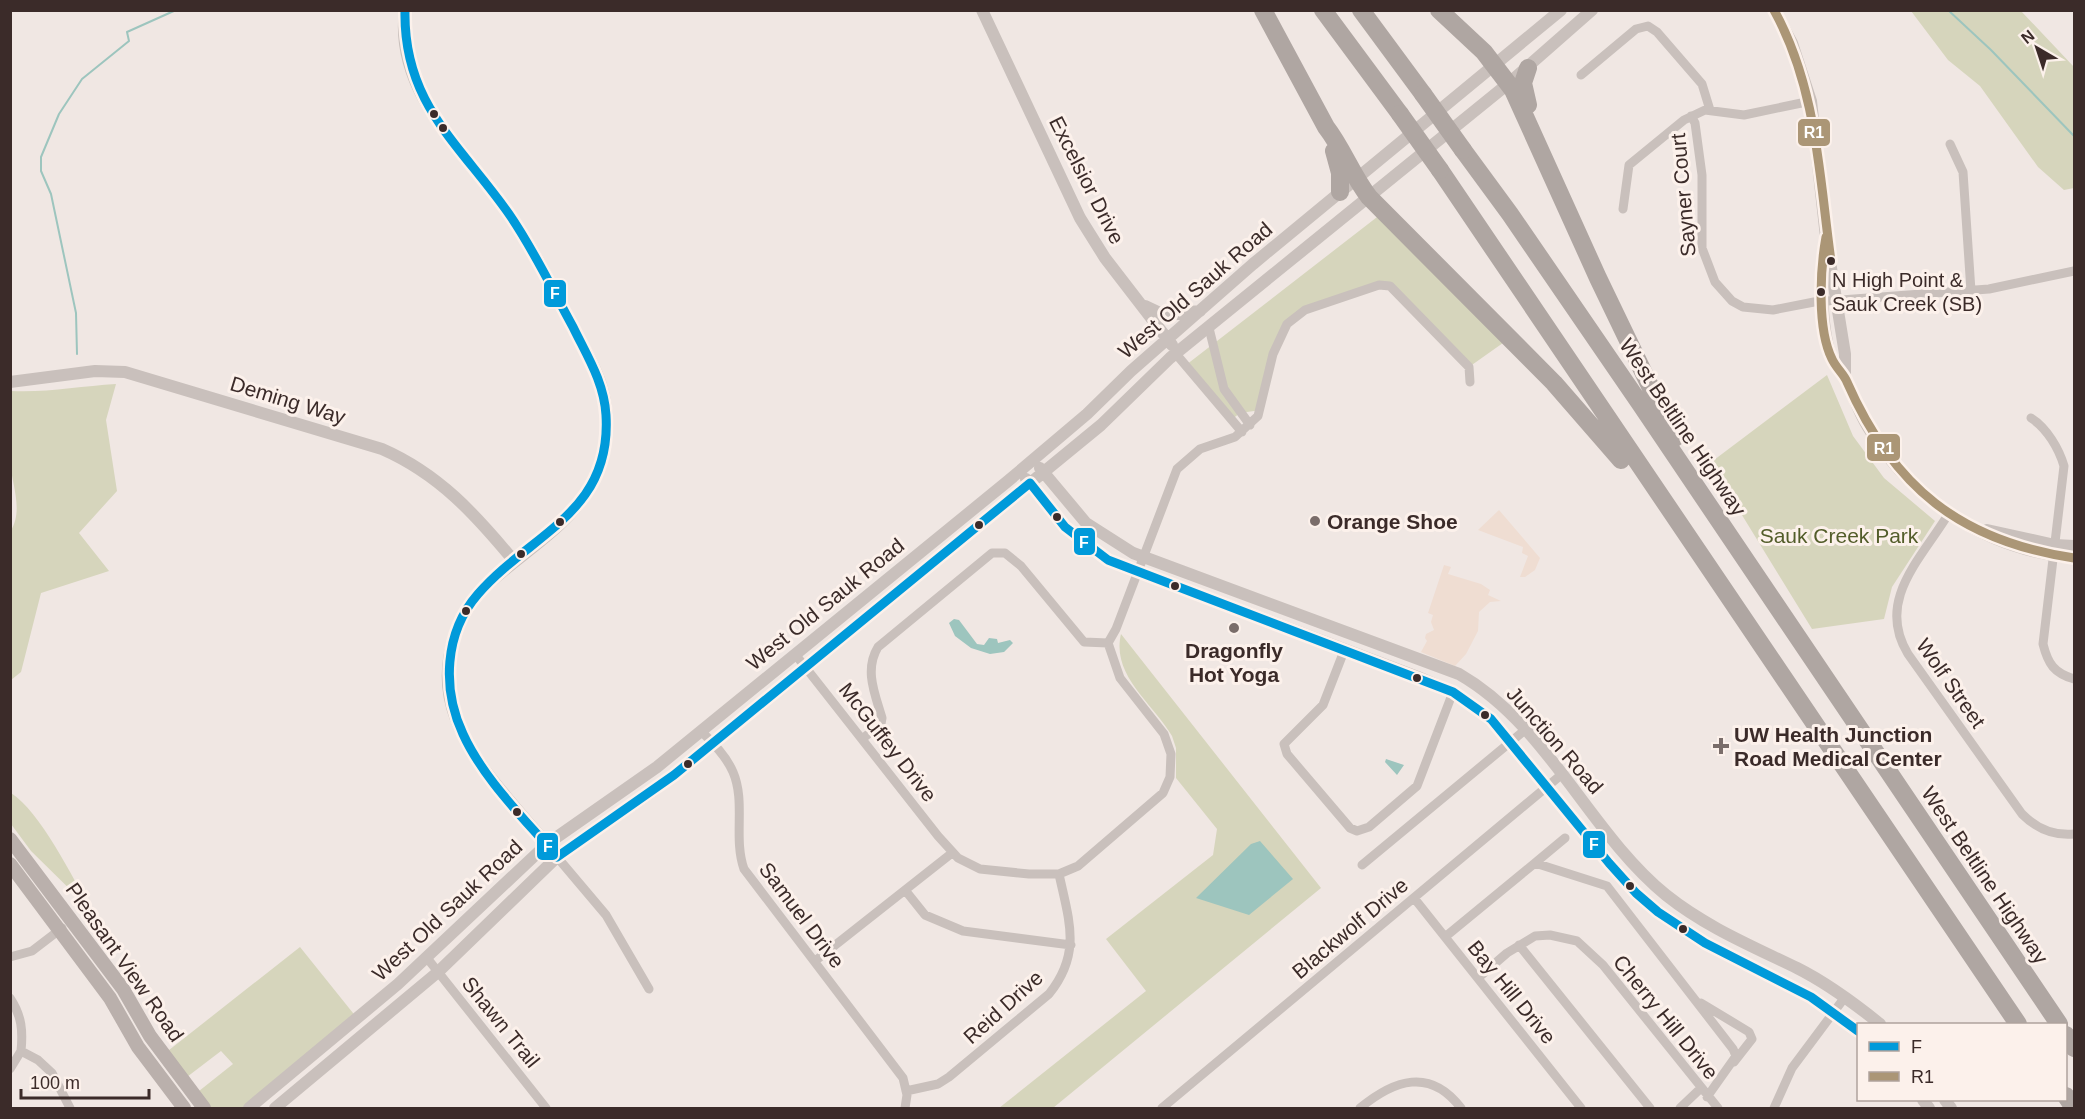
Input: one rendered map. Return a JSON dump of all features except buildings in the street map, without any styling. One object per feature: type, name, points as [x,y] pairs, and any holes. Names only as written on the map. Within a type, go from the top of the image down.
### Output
[{"type":"highway","points":[[1263,10],[1326,127],[1339,143],[1356,179],[1369,197],[1577,407],[1712,574]]},
{"type":"highway","points":[[1323,10],[1440,170],[2017,1023]]},
{"type":"highway","name":"West Beltline Highway","points":[[1361,10],[1510,213],[2058,1023]]},
{"type":"highway","points":[[1439,10],[1495,64],[1509,83],[1593,268],[1674,436],[1737,549]]},
{"type":"highway","points":[[1528,68],[1523,83],[1532,130]]},
{"type":"highway","points":[[1326,127],[1340,173],[1340,192]]},
{"type":"main road","name":"Pleasant View Road","points":[[10,839],[117,980],[150,1036],[204,1108]]},
{"type":"main road","name":"Pleasant View Road","points":[[10,864],[110,998],[138,1047],[184,1108]]},
{"type":"street","points":[[405,10],[405,53],[419,93],[528,240],[594,368],[603,392],[606,426],[600,465],[573,512],[477,595],[458,627],[451,642],[448,689],[456,724],[466,742],[606,915],[649,989]]},
{"type":"street","name":"Excelsior Drive","points":[[982,10],[1080,218],[1105,258],[1168,338],[1176,354]]},
{"type":"street","name":"West Old Sauk Road","points":[[249,1108],[427,958],[547,844],[657,767],[1020,471],[1087,414],[1168,338],[1203,310],[1253,264],[1561,10]]},
{"type":"street","name":"West Old Sauk Road","points":[[275,1108],[438,972],[514,896],[557,857],[654,790],[1044,472],[1101,424],[1176,354],[1528,68],[1592,10]]},
{"type":"street","points":[[1774,10],[1795,50],[1811,100],[1826,237],[1821,255],[1830,302],[1832,359],[1845,376],[1854,401],[1889,459],[1929,500],[1973,527],[2074,558]]},
{"type":"street","name":"Sayner Court","points":[[1581,75],[1636,29],[1648,26],[1657,32],[1702,84],[1710,110]]},
{"type":"street","points":[[1623,209],[1629,165],[1691,116],[1710,110],[1744,115],[1811,100]]},
{"type":"street","name":"Sayner Court","points":[[1691,116],[1695,123],[1701,166],[1702,248],[1715,282],[1732,301],[1758,310],[1773,310],[1830,302],[1971,291],[2008,286],[2074,271]]},
{"type":"street","points":[[1950,144],[1963,172],[1971,291]]},
{"type":"street","points":[[815,961],[952,852],[980,869],[1029,874],[1059,874],[1078,866],[1150,807],[1163,793],[1170,777],[1171,754],[1164,734],[1120,678],[1108,643],[1116,629],[1177,469],[1200,450],[1242,432],[1261,411],[1273,354],[1287,324],[1305,310],[1379,285],[1390,286],[1469,367],[1470,382]]},
{"type":"street","points":[[1142,304],[1164,315],[1203,310]]},
{"type":"street","points":[[1209,328],[1224,389],[1250,424]]},
{"type":"street","points":[[1176,354],[1242,432]]},
{"type":"street","name":"Deming Way","points":[[10,382],[95,371],[125,372],[382,449],[418,467],[449,490],[475,515],[514,561]]},
{"type":"street","points":[[2031,418],[2040,423],[2052,440],[2064,466],[2043,644],[2050,666],[2062,675],[2074,679]]},
{"type":"street","name":"Junction Road","points":[[1033,460],[1086,523],[1114,543],[1143,556],[1459,674],[1489,693],[1525,730],[1633,864],[1668,896],[1718,930],[1799,969],[1845,997],[1879,1023]]},
{"type":"street","name":"Junction Road","points":[[1020,471],[1077,538],[1108,560],[1453,692],[1491,719],[1616,871],[1658,912],[1705,943],[1794,987],[1834,1011],[1857,1029]]},
{"type":"street","name":"Wolf Street","points":[[1949,513],[1902,588],[1895,606],[1897,632],[1908,654],[2022,814],[2035,826],[2052,833],[2074,834]]},
{"type":"street","points":[[2054,551],[2074,546]]},
{"type":"street","points":[[862,739],[880,723],[882,718],[870,675],[872,657],[878,647],[992,553],[1005,553],[1021,566],[1084,642],[1108,643]]},
{"type":"street","points":[[1344,651],[1323,705],[1284,744],[1287,754],[1350,828],[1363,830],[1417,786],[1453,692]]},
{"type":"street","name":"McGuffey Drive","points":[[795,654],[952,852]]},
{"type":"street","points":[[1362,865],[1525,730]]},
{"type":"street","name":"Samuel Drive","points":[[701,731],[729,765],[735,780],[737,840],[744,869],[903,1078],[906,1091],[905,1108]]},
{"type":"street","name":"Blackwolf Drive","points":[[1162,1108],[1561,775]]},
{"type":"street","points":[[1445,937],[1564,838]]},
{"type":"street","points":[[1535,863],[1607,886],[1733,1049],[1736,1056],[1732,1063]]},
{"type":"street","name":"Reid Drive","points":[[906,1091],[938,1084],[949,1077],[1050,994],[1065,970],[1071,945],[1071,928],[1059,874]]},
{"type":"street","points":[[905,890],[925,915],[963,931],[1071,945]]},
{"type":"street","name":"Bay Hill Drive","points":[[1414,898],[1581,1108]]},
{"type":"street","points":[[10,957],[32,951],[71,921]]},
{"type":"street","name":"Cherry Hill Drive","points":[[1518,945],[1535,936],[1550,935],[1577,941],[1586,948],[1603,965],[1700,1089],[1718,1108]]},
{"type":"street","points":[[1478,978],[1518,945],[1650,1108]]},
{"type":"street","name":"Shawn Trail","points":[[427,958],[546,1108]]},
{"type":"street","points":[[1774,1108],[1792,1068],[1845,997]]},
{"type":"street","points":[[10,998],[18,1010],[22,1028],[21,1051],[10,1070]]},
{"type":"street","points":[[1696,1000],[1749,1032],[1752,1039],[1707,1097]]},
{"type":"street","points":[[21,1051],[38,1060],[52,1073],[70,1108]]},
{"type":"street","points":[[1360,1108],[1389,1088],[1409,1082],[1425,1082],[1445,1090],[1460,1108]]},
{"type":"street","points":[[1680,1108],[1700,1089]]},
{"type":"green space","points":[[1911,11],[2021,11],[2074,67],[2074,188],[2064,190],[2038,167],[1980,86],[1948,60]]},
{"type":"green space","points":[[1381,214],[1510,338],[1469,367],[1390,286],[1305,310],[1279,337],[1261,410],[1240,413],[1231,420],[1186,365]]},
{"type":"green space","name":"Sauk Creek Park","points":[[1827,375],[1853,436],[1884,478],[1935,521],[1892,587],[1884,619],[1812,629],[1710,463]]},
{"type":"green space","points":[[116,384],[106,420],[117,491],[79,533],[109,571],[41,593],[21,672],[11,680],[10,532],[17,507],[10,462],[11,391]]},
{"type":"green space","points":[[1121,634],[1321,888],[1053,1108],[999,1108],[1146,991],[1106,939],[1213,855],[1217,829],[1176,778],[1176,748],[1172,736],[1128,676],[1122,663]]},
{"type":"green space","points":[[11,793],[33,814],[44,829],[91,910],[31,851],[11,824]]},
{"type":"green space","points":[[300,947],[357,1018],[249,1108],[204,1108],[194,1095],[233,1064],[221,1051],[183,1080],[164,1054]]},
{"type":"shaded area","points":[[1499,510],[1540,558],[1535,570],[1525,577],[1520,577],[1528,556],[1522,553],[1523,547],[1478,530]]},
{"type":"shaded area","points":[[1444,565],[1451,567],[1448,574],[1481,584],[1490,590],[1488,595],[1501,601],[1490,602],[1479,612],[1478,631],[1466,654],[1455,666],[1421,652],[1427,641],[1426,634],[1434,630],[1431,622],[1433,615],[1428,613]]},
{"type":"water","points":[[954,619],[959,620],[977,644],[984,645],[989,638],[997,639],[998,643],[1010,640],[1013,643],[1004,652],[990,654],[971,648],[955,636],[949,623]]},
{"type":"water","points":[[1386,759],[1404,765],[1397,775],[1385,762]]},
{"type":"water","points":[[1260,841],[1293,879],[1249,915],[1196,898],[1251,844]]},
{"type":"waterway","points":[[77,354],[76,313],[51,194],[41,171],[41,157],[59,114],[82,79],[129,41],[127,32],[176,10]]},
{"type":"waterway","points":[[1948,10],[1991,50],[2074,136]]},
{"type":"transit line","name":"F","points":[[405,10],[407,43],[414,72],[424,97],[438,121],[509,214],[527,242],[589,359],[605,403],[604,448],[596,476],[582,499],[564,518],[499,573],[478,594],[458,626],[450,662],[452,699],[456,717],[472,751],[506,798],[557,857],[674,775],[1030,483],[1065,527],[1108,560],[1453,692],[1491,719],[1609,863],[1636,893],[1658,912],[1705,943],[1811,997],[1857,1030]]},
{"type":"transit line","name":"R1","points":[[1774,10],[1788,40],[1808,101],[1819,164],[1831,261]]},
{"type":"transit line","name":"R1","points":[[1826,237],[1821,299],[1827,346],[1865,419],[1886,451],[1909,479],[1935,503],[1964,523],[1997,538],[2033,550],[2074,558]]},
{"type":"place","name":"N High Point & Sauk Creek (SB)","points":[[1821,292]]},
{"type":"place","name":"Orange Shoe","points":[[1315,521]]},
{"type":"place","name":"Dragonfly Hot Yoga","points":[[1234,628]]},
{"type":"place","name":"UW Health Junction Road Medical Center","points":[[1721,746]]}]
